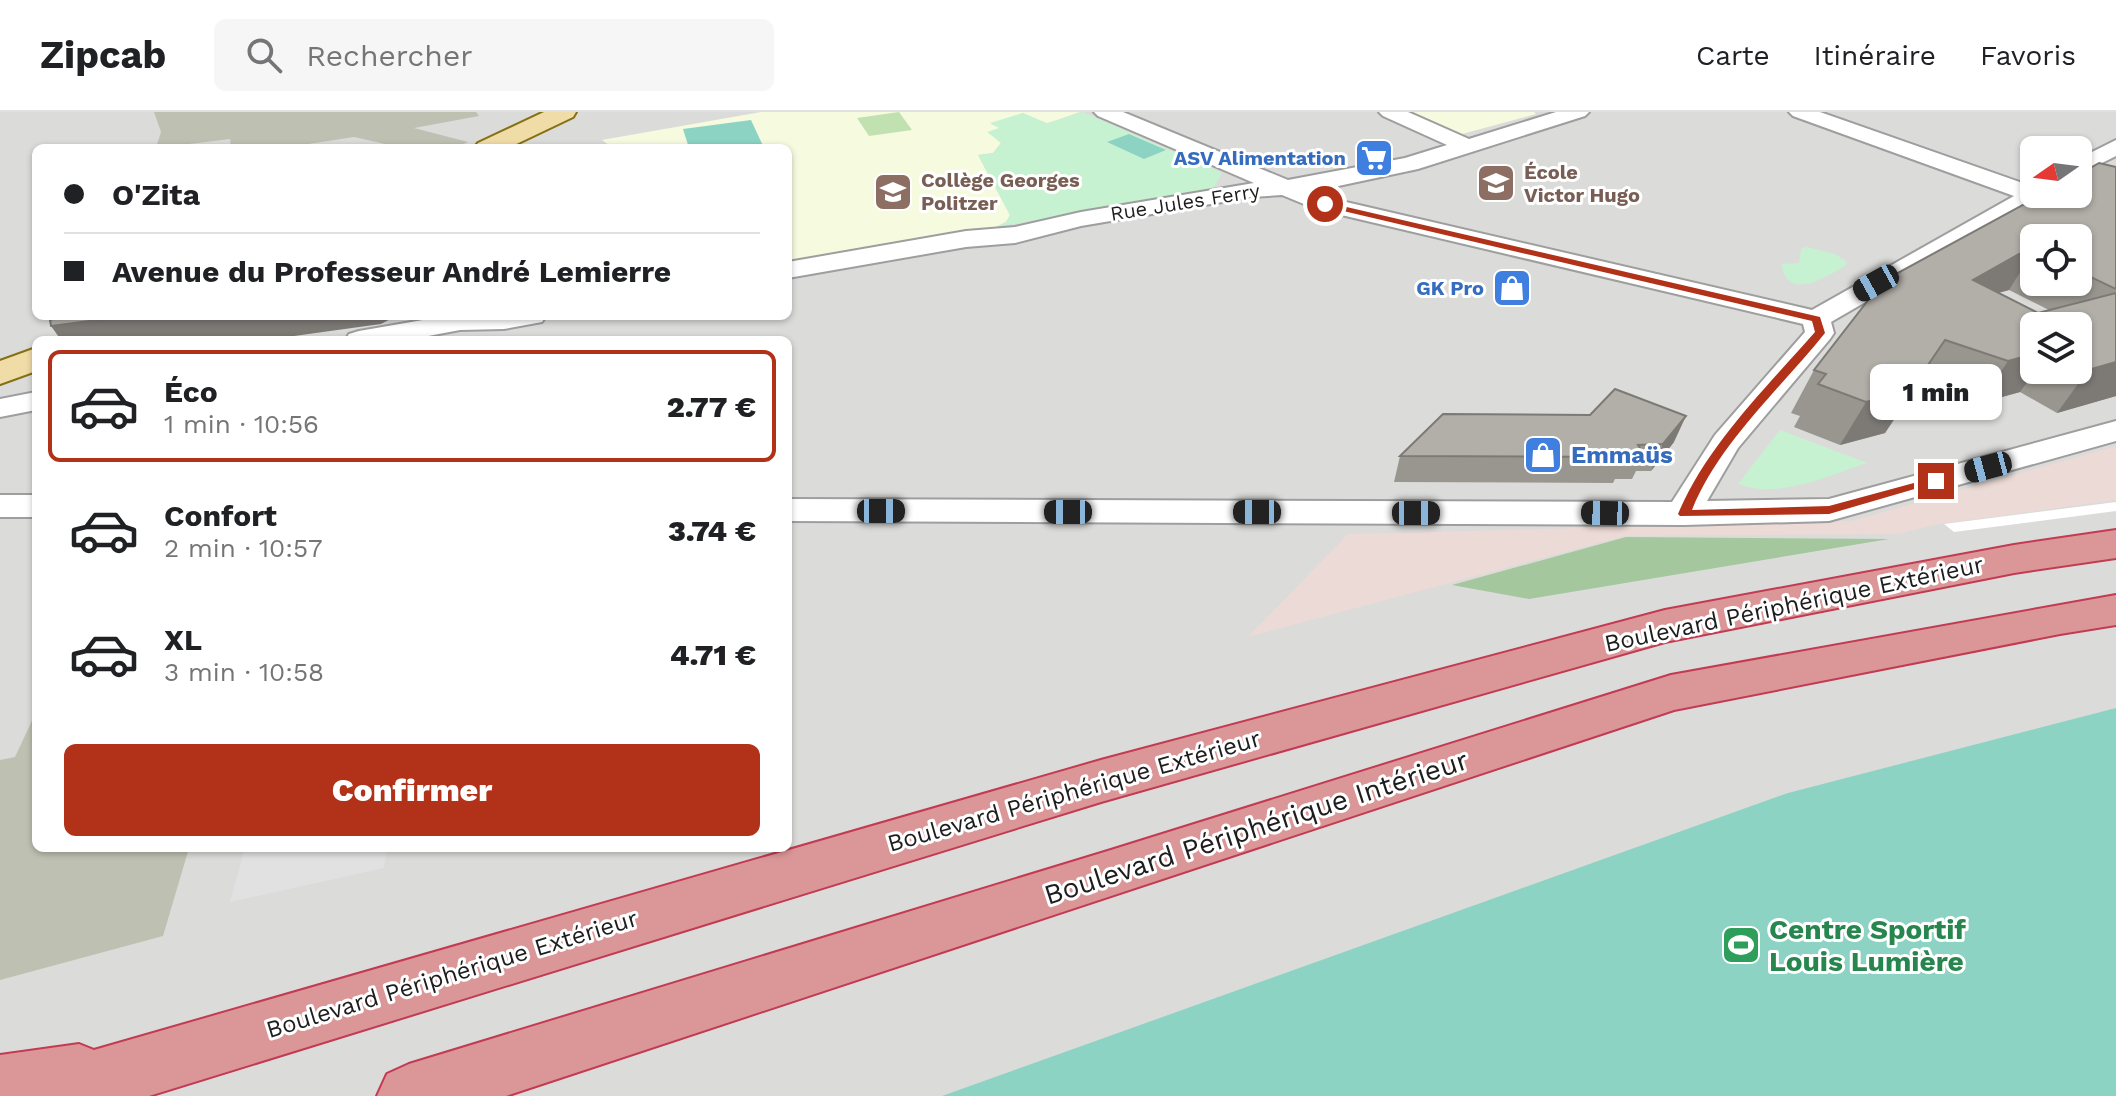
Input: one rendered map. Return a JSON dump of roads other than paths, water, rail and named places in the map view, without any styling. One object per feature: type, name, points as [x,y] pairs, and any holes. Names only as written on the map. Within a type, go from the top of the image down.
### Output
[{"type":"highway","name":"Boulevard Périphérique Extérieur","points":[[46,1096],[1101,781],[1665,626],[2014,559],[2116,544]]},
{"type":"highway","name":"Boulevard Périphérique Intérieur","points":[[409,1096],[1671,693],[2060,618],[2116,610]]},
{"type":"highway","points":[[0,1086],[140,1066]]},
{"type":"main road","points":[[496,144],[564,112]]},
{"type":"main road","points":[[0,374],[32,360]]},
{"type":"street","points":[[1105,112],[1325,204],[1816,319],[2020,202]]},
{"type":"street","points":[[1390,112],[1469,147]]},
{"type":"street","name":"Rue Jules Ferry","points":[[792,269],[966,239],[1015,235],[1097,216],[1310,185],[1410,164],[1578,112]]},
{"type":"street","points":[[1800,112],[2020,189]]},
{"type":"street","points":[[2092,160],[2116,147]]},
{"type":"street","points":[[1684,514],[1694,489],[1749,415],[1820,333],[1816,319]]},
{"type":"street","points":[[381,336],[460,322],[510,320]]},
{"type":"street","points":[[0,408],[32,402]]},
{"type":"street","points":[[792,510],[1684,514],[1829,510],[2116,431]]},
{"type":"street","points":[[0,506],[32,506]]},
{"type":"place","name":"ASV Alimentation","points":[[1374,158]]},
{"type":"place","name":"École Victor Hugo","points":[[1496,183]]},
{"type":"place","name":"Collège Georges Politzer","points":[[893,192]]},
{"type":"place","name":"GK Pro","points":[[1512,288]]},
{"type":"place","name":"Emmaüs","points":[[1543,455]]},
{"type":"place","name":"Centre Sportif Louis Lumière","points":[[1741,945]]}]
